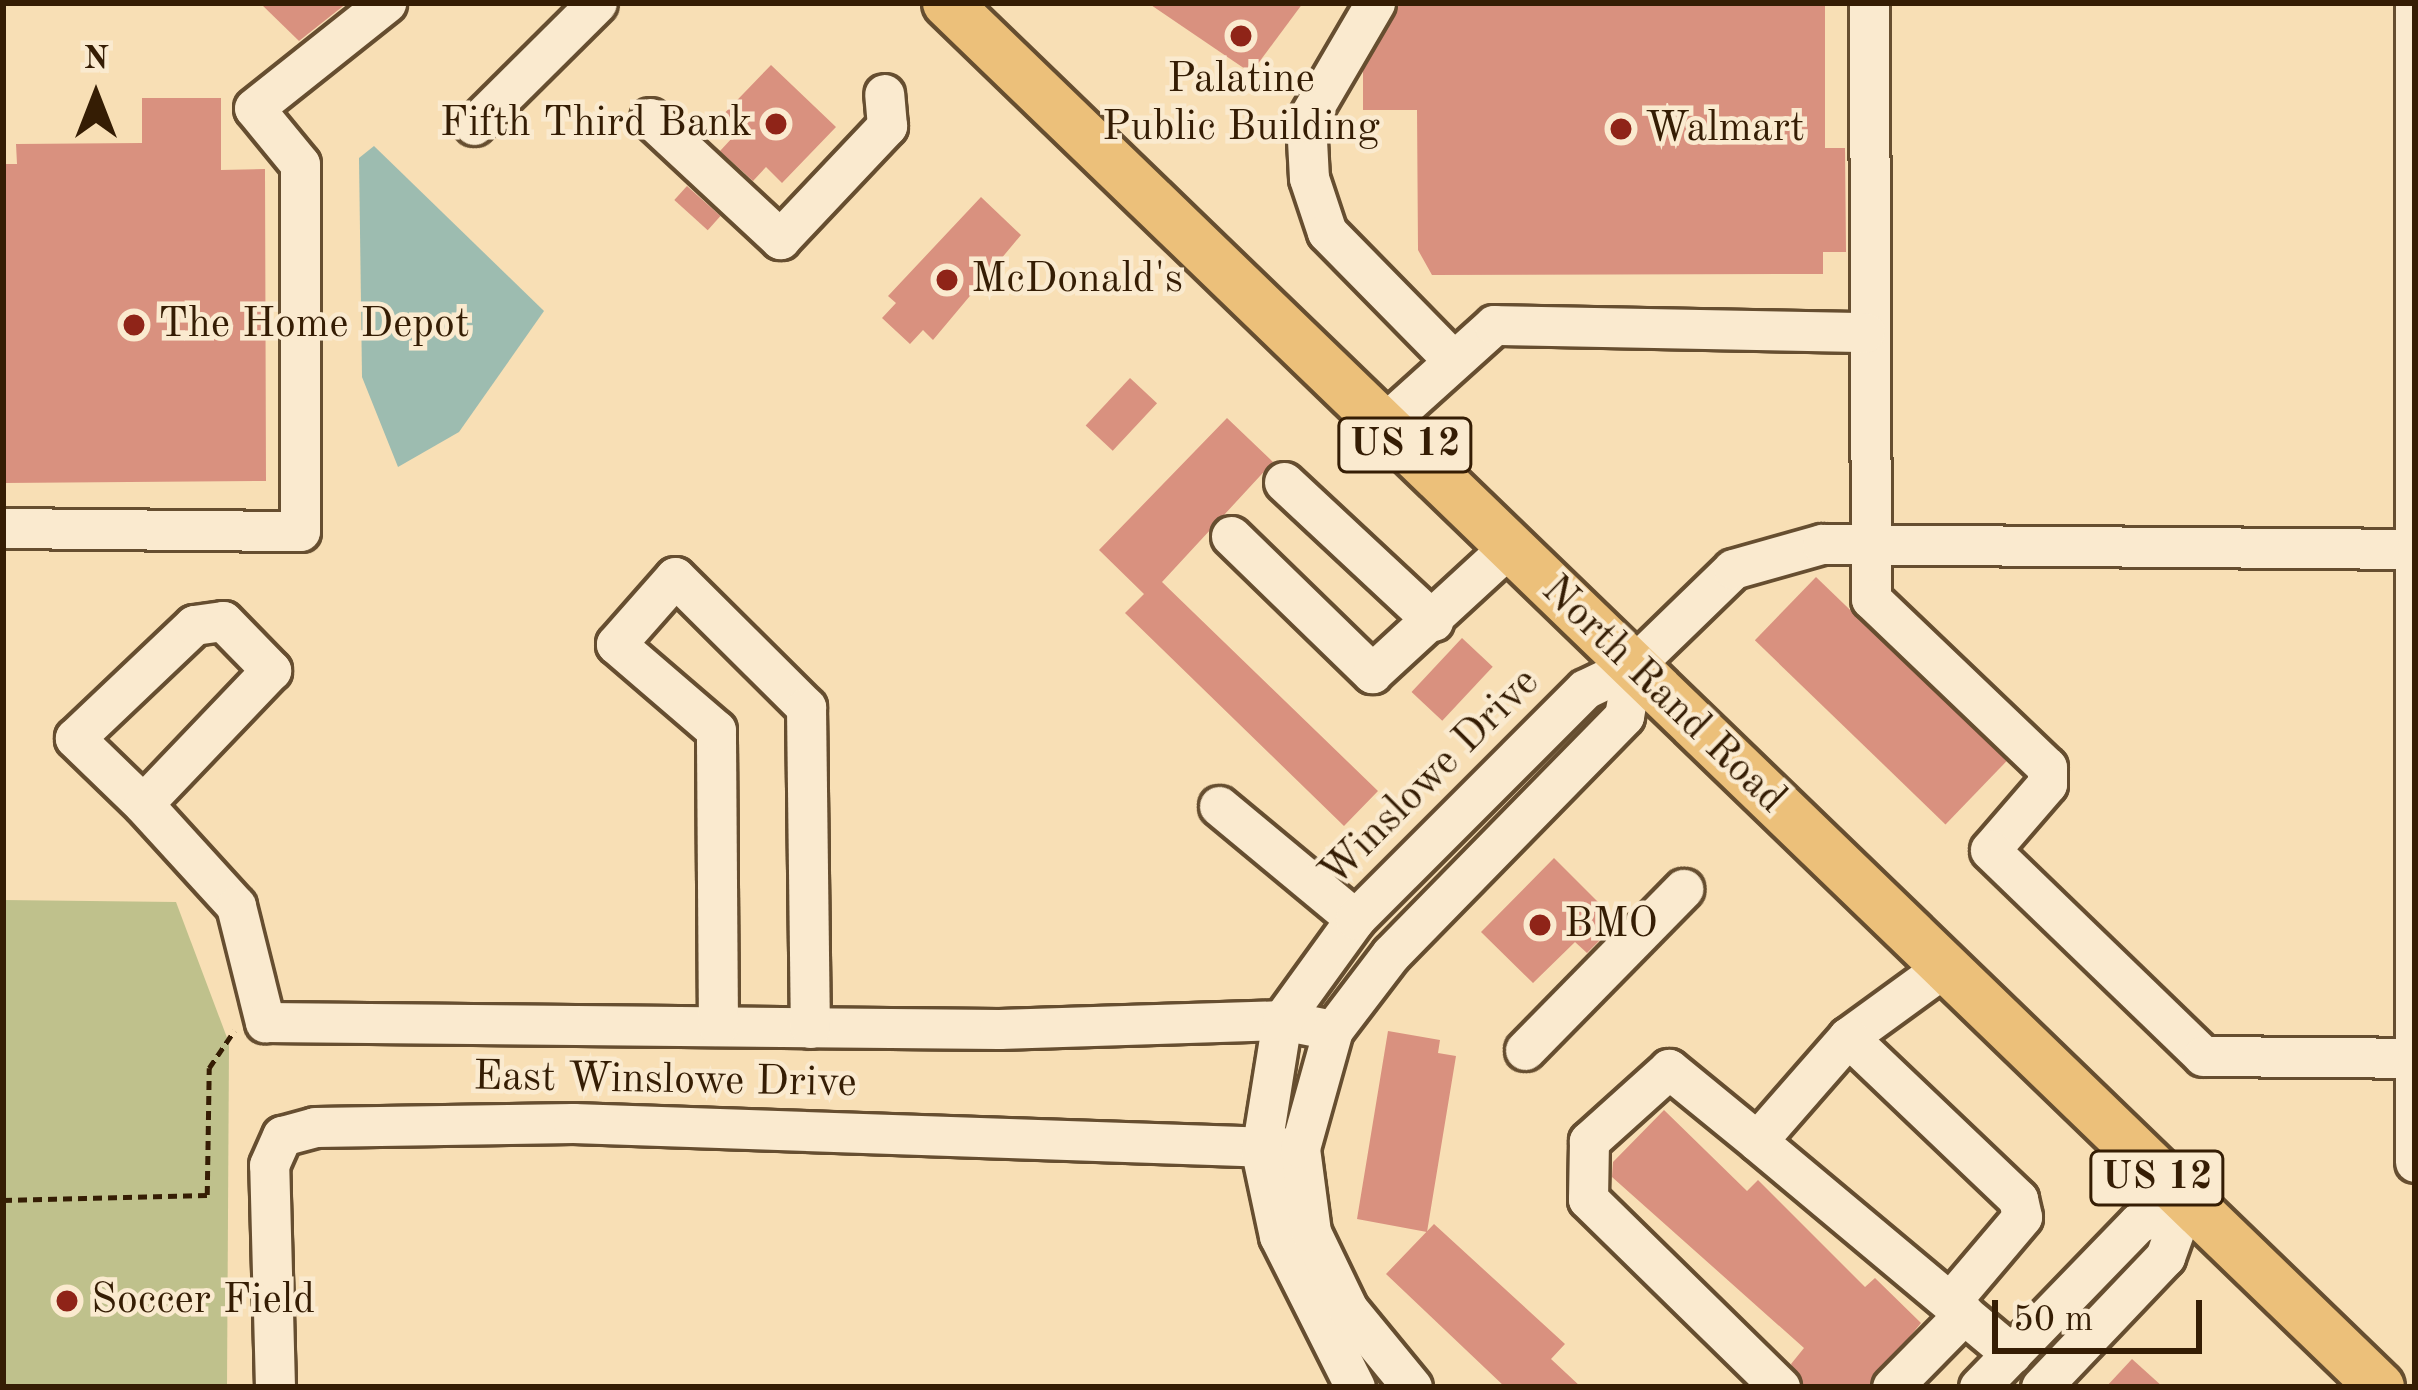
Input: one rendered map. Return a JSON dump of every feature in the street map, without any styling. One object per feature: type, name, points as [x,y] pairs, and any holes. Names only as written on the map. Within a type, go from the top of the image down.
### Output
[{"type":"main road","name":"North Rand Road","points":[[947,3],[2184,1204],[2380,1387]]},
{"type":"street","points":[[3,528],[300,531],[300,164],[254,108],[386,3]]},
{"type":"street","points":[[474,125],[597,3]]},
{"type":"street","points":[[1375,3],[1306,121],[1309,178],[1328,232],[1453,360]]},
{"type":"street","points":[[1869,3],[1864,545],[1871,599],[2047,767],[2047,784],[1990,850],[2203,1056],[2414,1058]]},
{"type":"street","points":[[2415,3],[2415,1162]]},
{"type":"street","points":[[650,118],[780,239],[887,126],[884,94]]},
{"type":"street","points":[[1384,424],[1494,325],[1865,332]]},
{"type":"street","points":[[1284,482],[1433,621]]},
{"type":"street","points":[[1232,536],[1372,673],[1510,546]]},
{"type":"street","points":[[1633,666],[1733,569],[1779,549],[1864,545],[2414,549]]},
{"type":"street","name":"East Winslowe Drive","points":[[718,1026],[716,730],[616,644],[675,577],[806,707],[810,1028]]},
{"type":"street","points":[[143,804],[271,670],[223,621],[194,626],[85,722],[75,738],[84,754],[143,804],[236,906],[263,1016]]},
{"type":"street","name":"Winslowe Drive","points":[[1355,1387],[1279,1236],[1282,1020],[1355,919],[1585,689],[1633,666]]},
{"type":"street","name":"Winslowe Drive","points":[[1412,1387],[1348,1309],[1311,1232],[1280,1149],[1333,1030],[1390,954],[1624,716],[1633,666]]},
{"type":"street","points":[[1219,806],[1355,919]]},
{"type":"street","points":[[1525,1051],[1683,889]]},
{"type":"street","points":[[1757,1142],[1848,1037],[1943,968]]},
{"type":"street","name":"East Winslowe Drive","points":[[263,1016],[810,1028],[1282,1020],[1333,1030]]},
{"type":"street","points":[[1848,1037],[2018,1199],[2022,1217],[1957,1308],[1892,1387]]},
{"type":"street","points":[[1780,1387],[1588,1198],[1589,1141],[1669,1069],[2012,1354]]},
{"type":"street","name":"East Winslowe Drive","points":[[275,1387],[268,1165],[283,1136],[315,1127],[1141,1136],[1280,1149]]},
{"type":"street","points":[[1979,1387],[2138,1223],[2184,1204]]},
{"type":"street","points":[[2042,1387],[2165,1257],[2184,1204]]},
{"type":"path","points":[[3,1200],[208,1195],[209,1068],[238,1023],[263,1016]]},
{"type":"green space","points":[[3,900],[176,902],[229,1043],[227,1387],[3,1387]]},
{"type":"shaded area","points":[[374,146],[544,311],[459,432],[398,467],[362,377],[359,158]]},
{"type":"building","points":[[260,3],[347,3],[299,41]]},
{"type":"building","name":"Palatine Public Building","points":[[1148,3],[1303,3],[1251,73]]},
{"type":"building","name":"Walmart","points":[[1399,3],[1825,3],[1825,148],[1845,148],[1846,252],[1823,252],[1823,274],[1432,275],[1418,250],[1417,110],[1363,110],[1363,70]]},
{"type":"building","name":"Fifth Third Bank","points":[[771,65],[836,127],[782,183],[766,167],[753,181],[720,151],[733,137],[717,121]]},
{"type":"building","name":"The Home Depot","points":[[142,98],[221,98],[221,170],[265,169],[266,481],[3,483],[3,164],[17,164],[16,144],[142,143]]},
{"type":"building","points":[[687,186],[720,216],[708,230],[674,200]]},
{"type":"building","name":"McDonald's","points":[[981,197],[1021,235],[933,340],[923,330],[910,344],[882,318],[896,303],[888,296]]},
{"type":"building","points":[[1130,378],[1157,403],[1113,451],[1086,426]]},
{"type":"building","points":[[1227,418],[1273,462],[1162,582],[1378,791],[1344,826],[1125,613],[1144,594],[1099,550]]},
{"type":"building","points":[[1816,577],[2007,761],[1945,824],[1755,640]]},
{"type":"building","points":[[1462,638],[1493,667],[1442,721],[1412,692]]},
{"type":"building","name":"BMO","points":[[1554,858],[1606,910],[1599,917],[1611,929],[1587,953],[1575,942],[1533,983],[1481,932]]},
{"type":"building","points":[[1388,1031],[1440,1040],[1438,1053],[1456,1056],[1427,1232],[1357,1219]]},
{"type":"building","points":[[1664,1110],[1747,1191],[1758,1180],[1865,1287],[1875,1278],[1921,1323],[1869,1387],[1803,1387],[1791,1364],[1804,1348],[1612,1177],[1613,1162]]},
{"type":"building","points":[[1434,1224],[1565,1344],[1551,1359],[1581,1387],[1505,1387],[1386,1274]]},
{"type":"building","points":[[2132,1359],[2163,1387],[2106,1387]]},
{"type":"place","name":"Palatine Public Building","points":[[1241,36]]},
{"type":"place","name":"Fifth Third Bank","points":[[776,124]]},
{"type":"place","name":"Walmart","points":[[1621,129]]},
{"type":"place","name":"McDonald's","points":[[947,280]]},
{"type":"place","name":"The Home Depot","points":[[134,325]]},
{"type":"place","name":"BMO","points":[[1540,925]]},
{"type":"place","name":"Soccer Field","points":[[67,1301]]}]
